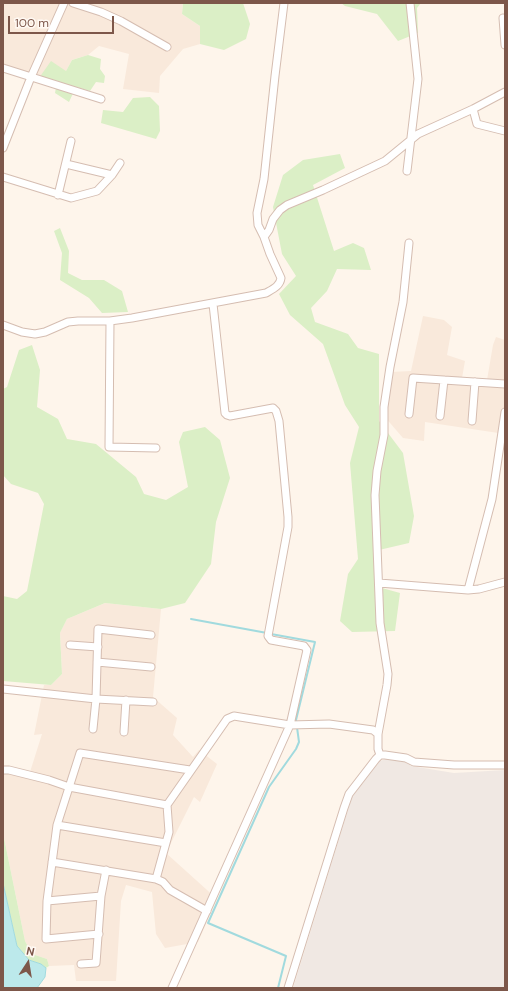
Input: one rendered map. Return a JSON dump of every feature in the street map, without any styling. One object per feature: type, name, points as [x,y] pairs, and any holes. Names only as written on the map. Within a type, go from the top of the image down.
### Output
[{"type":"street","points":[[3,148],[31,77],[64,3]]},
{"type":"street","points":[[72,3],[101,12],[121,21],[167,47]]},
{"type":"street","points":[[3,325],[22,332],[35,334],[45,332],[68,322],[110,321],[213,304],[266,293],[275,288],[280,282],[281,278],[258,225],[257,213],[264,179],[275,69],[284,3]]},
{"type":"street","points":[[407,171],[418,79],[410,3]]},
{"type":"street","points":[[503,18],[505,45]]},
{"type":"street","points":[[3,68],[101,99]]},
{"type":"street","points":[[264,237],[277,214],[287,205],[385,161],[418,134],[473,109],[505,92]]},
{"type":"street","points":[[473,109],[477,124],[505,131]]},
{"type":"street","points":[[58,194],[71,141]]},
{"type":"street","points":[[3,177],[71,198],[97,191],[112,175],[120,163]]},
{"type":"street","points":[[66,164],[112,175]]},
{"type":"street","points":[[380,756],[378,749],[378,734],[388,674],[380,623],[375,496],[377,470],[384,435],[384,407],[402,302],[409,243]]},
{"type":"street","points":[[172,988],[290,725],[307,650],[304,646],[271,640],[269,634],[288,527],[279,421],[276,410],[273,408],[230,416],[225,413],[213,304]]},
{"type":"street","points":[[110,321],[109,447],[156,448]]},
{"type":"street","points":[[409,414],[412,378],[505,384]]},
{"type":"street","points":[[440,416],[444,380]]},
{"type":"street","points":[[472,421],[476,382]]},
{"type":"street","points":[[468,590],[492,499],[505,412]]},
{"type":"street","points":[[379,583],[468,590],[479,589],[505,582]]},
{"type":"street","points":[[93,729],[96,699],[98,629],[151,635]]},
{"type":"street","points":[[70,645],[98,647]]},
{"type":"street","points":[[97,662],[150,667]]},
{"type":"street","points":[[3,689],[96,699],[153,702]]},
{"type":"street","points":[[124,732],[126,700]]},
{"type":"street","points":[[156,879],[169,832],[167,805],[227,719],[234,716],[290,725],[329,724],[373,730],[378,734]]},
{"type":"street","points":[[98,934],[46,938],[47,901],[57,825],[80,753],[190,770]]},
{"type":"street","points":[[288,988],[346,801],[349,794],[376,759],[385,755],[406,758],[414,762],[454,765],[505,765]]},
{"type":"street","points":[[3,770],[9,770],[49,780],[69,788],[167,805]]},
{"type":"street","points":[[57,825],[166,843]]},
{"type":"street","points":[[52,862],[156,879],[162,882],[170,890],[206,911]]},
{"type":"street","points":[[81,964],[96,963],[101,896],[106,870]]},
{"type":"street","points":[[47,901],[101,896]]},
{"type":"shaded area","points":[[3,3],[183,3],[182,14],[200,26],[200,44],[183,49],[160,76],[159,93],[123,89],[129,54],[99,46],[88,55],[72,60],[66,71],[39,78],[3,65]]},
{"type":"shaded area","points":[[423,316],[444,320],[452,327],[447,355],[465,361],[462,378],[487,380],[493,345],[496,337],[505,340],[505,434],[425,422],[424,441],[403,438],[384,416],[391,372],[411,371]]},
{"type":"shaded area","points":[[105,603],[161,609],[153,697],[177,718],[173,735],[193,757],[199,750],[217,764],[200,802],[194,797],[166,853],[217,899],[198,942],[165,948],[156,934],[152,892],[126,885],[121,901],[116,981],[76,981],[74,965],[49,966],[47,959],[32,954],[25,941],[3,833],[3,766],[30,772],[42,734],[34,735],[44,685],[51,685],[62,674],[60,633],[67,619]]},
{"type":"shaded area","points":[[386,759],[406,762],[411,766],[454,773],[505,770],[505,988],[293,988],[352,797],[380,761]]},
{"type":"green space","points":[[183,3],[243,3],[250,24],[246,39],[224,50],[200,44],[200,26],[182,14]]},
{"type":"green space","points":[[341,3],[421,3],[417,8],[418,33],[398,41],[377,14],[345,6]]},
{"type":"green space","points":[[88,55],[101,59],[100,69],[105,76],[104,83],[96,82],[90,91],[76,87],[69,102],[55,93],[57,82],[39,78],[51,61],[66,71],[72,60]]},
{"type":"green space","points":[[150,97],[159,106],[160,131],[156,139],[101,123],[103,110],[123,112],[133,98]]},
{"type":"green space","points":[[340,154],[345,168],[313,185],[334,251],[353,243],[364,248],[371,270],[337,269],[327,291],[311,308],[315,322],[348,334],[358,348],[379,354],[379,421],[403,453],[414,516],[409,543],[379,550],[382,588],[400,593],[395,631],[352,632],[340,621],[348,574],[358,559],[350,463],[359,427],[345,405],[323,344],[290,315],[279,294],[296,276],[282,254],[273,207],[283,175],[303,160]]},
{"type":"green space","points":[[60,228],[69,251],[68,273],[82,280],[104,280],[122,291],[128,312],[102,313],[89,298],[60,280],[62,253],[54,231]]},
{"type":"green space","points":[[32,345],[40,370],[37,407],[58,419],[67,439],[96,444],[136,477],[144,494],[166,500],[188,487],[179,442],[183,432],[205,427],[220,440],[230,478],[216,522],[211,564],[185,603],[161,609],[105,603],[67,619],[60,633],[62,674],[51,685],[3,681],[3,596],[17,599],[27,591],[44,504],[38,493],[11,484],[3,475],[3,389],[7,387],[19,350]]},
{"type":"green space","points":[[3,833],[25,941],[32,954],[47,959],[49,966],[46,968],[41,964],[29,960],[17,946],[3,883]]},
{"type":"water","points":[[3,883],[17,946],[29,960],[41,964],[46,968],[45,977],[37,988],[3,988]]},
{"type":"waterway","points":[[191,619],[267,633]]},
{"type":"waterway","points":[[271,634],[315,642],[296,720],[299,742],[296,749],[269,787],[208,923],[286,956],[278,988]]}]
